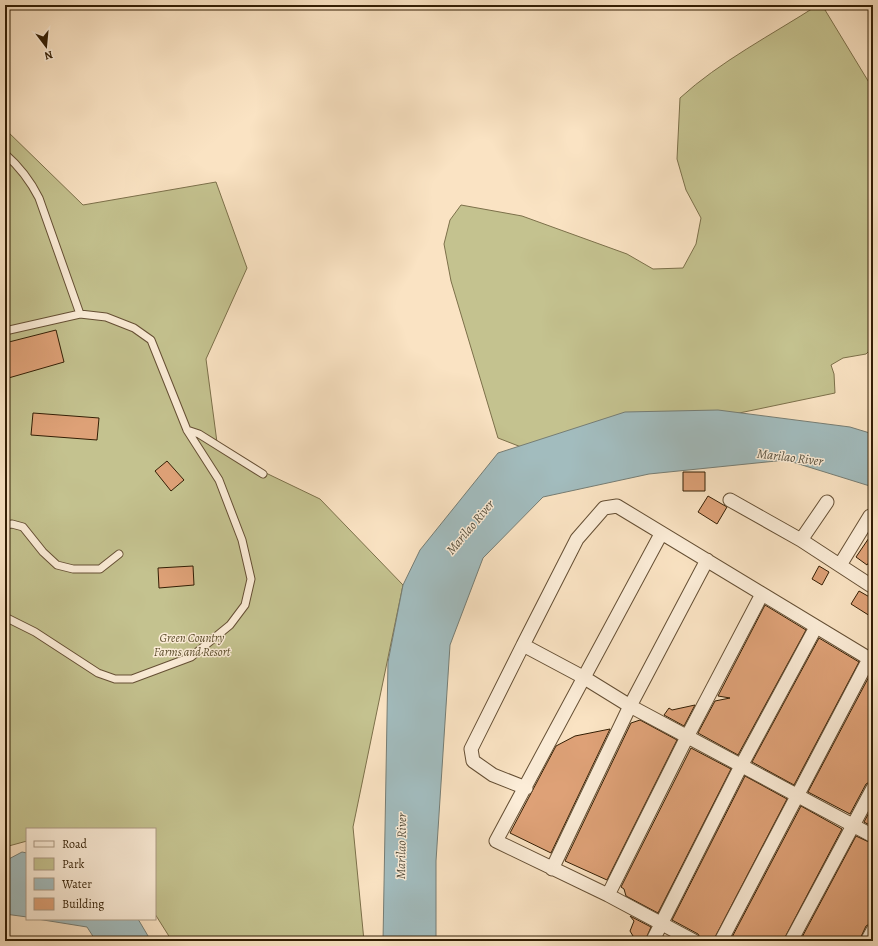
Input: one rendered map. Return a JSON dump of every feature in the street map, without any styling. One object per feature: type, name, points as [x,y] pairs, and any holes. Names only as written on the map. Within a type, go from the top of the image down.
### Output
[{"type":"street","points":[[730,500],[801,540],[873,587]]},
{"type":"street","points":[[801,540],[827,502]]},
{"type":"street","points":[[526,788],[493,775],[473,761],[471,749],[577,539],[604,508],[617,506],[871,660],[797,795],[721,941]]},
{"type":"street","points":[[840,566],[870,516]]},
{"type":"street","points":[[661,534],[583,677],[526,788],[496,841],[608,895],[694,941]]},
{"type":"street","points":[[552,869],[630,706],[707,560]]},
{"type":"street","points":[[608,895],[687,737],[762,594]]},
{"type":"street","points":[[653,940],[741,766],[816,627]]},
{"type":"street","points":[[523,645],[583,677],[630,706],[873,836]]},
{"type":"street","points":[[791,941],[873,788]]},
{"type":"street","points":[[867,941],[873,930]]},
{"type":"lane","points":[[5,154],[19,166],[30,180],[39,198],[80,314]]},
{"type":"lane","points":[[5,331],[80,314],[106,317],[134,328],[151,340],[187,430],[219,480],[242,540],[251,579],[245,605],[230,625],[191,657],[132,679],[115,679],[98,673],[35,632],[5,617]]},
{"type":"lane","points":[[187,430],[199,434],[263,474]]},
{"type":"lane","points":[[5,525],[12,524],[23,527],[43,552],[57,565],[67,568],[100,569],[119,554]]},
{"type":"green space","points":[[818,5],[822,5],[873,89],[873,189],[871,193],[873,197],[873,347],[866,354],[843,358],[831,365],[834,374],[835,393],[701,421],[534,452],[498,438],[451,281],[444,244],[450,220],[461,205],[522,216],[627,254],[653,269],[683,268],[696,244],[701,218],[686,190],[677,159],[680,98],[729,60]]},
{"type":"green space","name":"Green Country Farms and Resort","points":[[5,129],[83,205],[216,182],[247,268],[206,359],[218,450],[320,499],[403,585],[353,827],[364,941],[172,941],[156,916],[156,828],[26,828],[26,841],[5,847]]},
{"type":"water","name":"Marilao River","points":[[718,410],[850,427],[873,434],[873,487],[786,460],[649,474],[543,497],[483,558],[450,645],[436,861],[436,941],[383,941],[388,662],[403,585],[420,550],[498,453],[625,412]]},
{"type":"water","points":[[22,852],[26,853],[26,917],[5,914],[5,861]]},
{"type":"water","points":[[43,920],[139,920],[151,941],[96,941],[87,927]]},
{"type":"building","points":[[56,330],[64,362],[5,379],[5,343]]},
{"type":"building","points":[[33,413],[99,418],[97,440],[31,435]]},
{"type":"building","points":[[167,461],[184,480],[171,491],[155,471]]},
{"type":"building","points":[[683,472],[705,472],[705,491],[683,491]]},
{"type":"building","points":[[708,496],[727,507],[717,524],[698,512]]},
{"type":"building","points":[[873,532],[873,556],[867,565],[856,557]]},
{"type":"building","points":[[193,566],[194,585],[159,588],[158,568]]},
{"type":"building","points":[[819,566],[829,572],[822,585],[812,579]]},
{"type":"building","points":[[859,591],[873,599],[873,610],[870,616],[851,604]]},
{"type":"building","points":[[765,605],[806,630],[738,755],[698,733],[715,701],[730,698],[718,696]]},
{"type":"building","points":[[819,638],[859,662],[794,785],[752,762]]},
{"type":"building","points":[[873,669],[873,780],[866,784],[850,814],[808,792]]},
{"type":"building","points":[[695,705],[684,726],[664,715],[669,708],[672,710]]},
{"type":"building","points":[[640,720],[677,740],[607,880],[565,861],[631,723]]},
{"type":"building","points":[[610,729],[551,853],[510,833],[556,746],[575,736]]},
{"type":"building","points":[[691,748],[731,769],[658,913],[626,896],[624,889],[621,887]]},
{"type":"building","points":[[745,776],[787,799],[713,941],[702,941],[698,934],[672,920]]},
{"type":"building","points":[[873,805],[873,827],[864,822]]},
{"type":"building","points":[[801,806],[842,829],[783,941],[730,941]]},
{"type":"building","points":[[856,836],[873,844],[873,922],[866,926],[859,941],[800,941]]},
{"type":"building","points":[[630,916],[651,927],[645,941],[636,941],[630,931],[634,921]]}]
